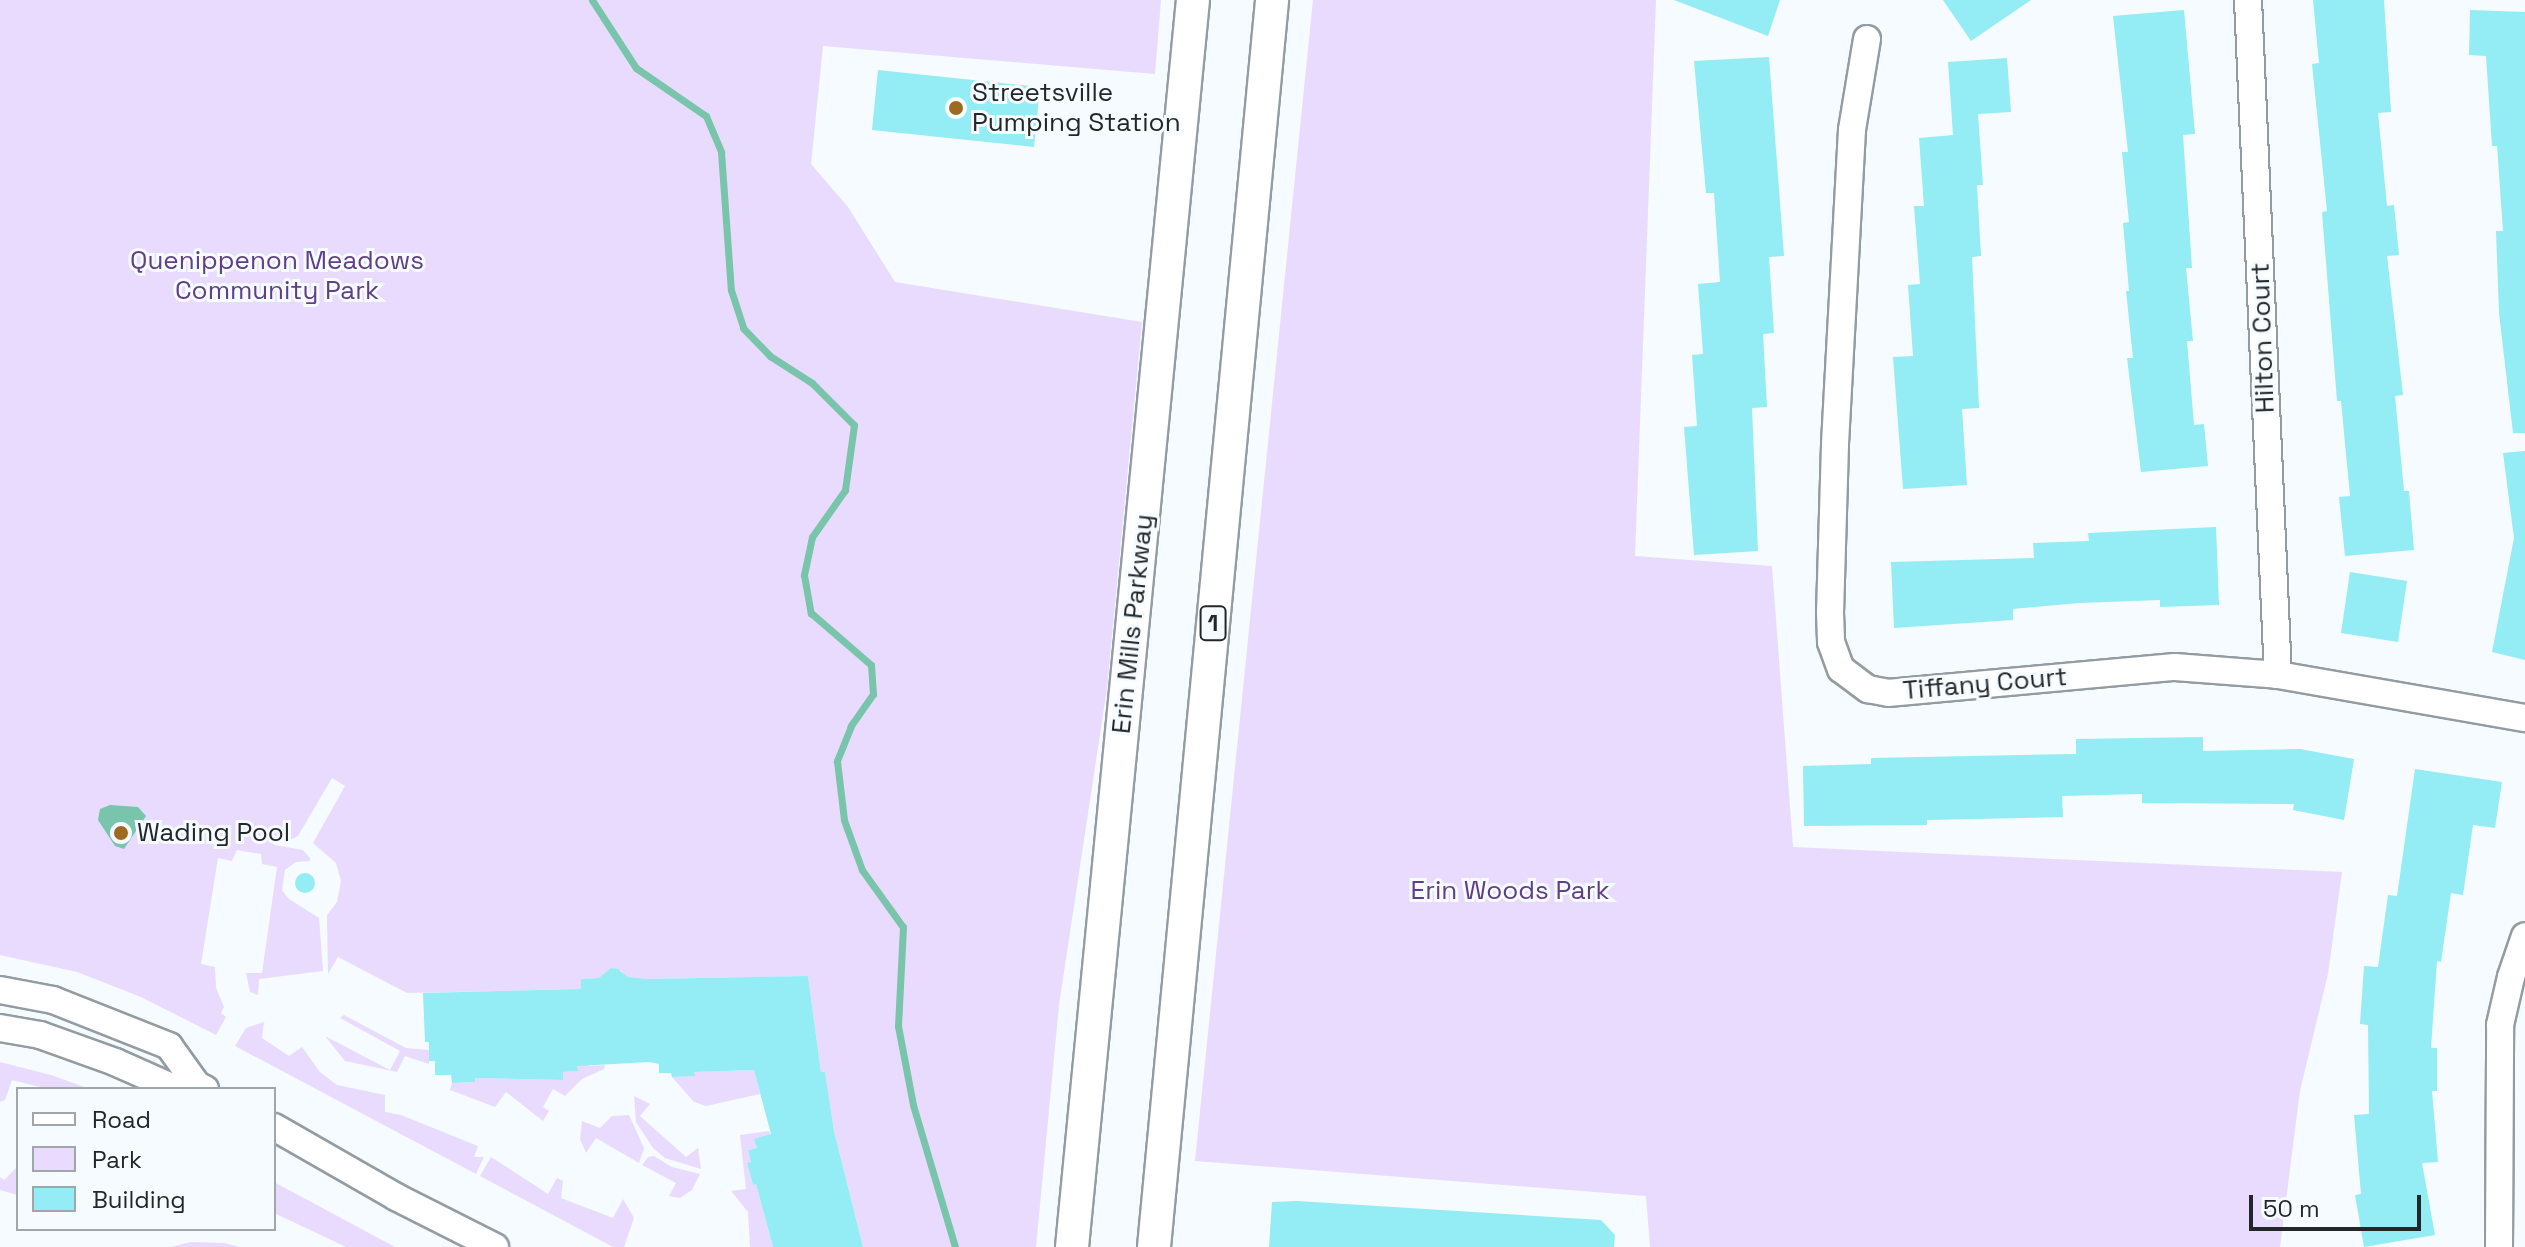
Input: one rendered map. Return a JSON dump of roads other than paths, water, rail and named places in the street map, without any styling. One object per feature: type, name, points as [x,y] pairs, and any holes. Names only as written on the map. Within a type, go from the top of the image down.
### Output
[{"type":"main road","name":"Erin Mills Parkway","points":[[1072,1247],[1193,0]]},
{"type":"main road","name":"1","points":[[1154,1247],[1272,0]]},
{"type":"street","name":"Hilton Court","points":[[2248,0],[2278,675]]},
{"type":"street","name":"Tiffany Court","points":[[1867,39],[1852,130],[1836,413],[1830,612],[1835,659],[1852,680],[1868,689],[1888,693],[2175,667],[2278,675],[2525,718]]},
{"type":"street","points":[[2499,1247],[2500,1025],[2525,936]]},
{"type":"street","points":[[0,990],[53,1000],[169,1046],[201,1087]]},
{"type":"street","points":[[0,1028],[40,1035],[115,1062],[169,1086],[201,1087]]},
{"type":"street","points":[[276,1128],[396,1197],[495,1247]]},
{"type":"waterway","points":[[592,0],[636,68],[706,116],[721,152],[731,290],[743,328],[770,356],[812,383],[854,425],[845,490],[812,537],[804,575],[811,613],[871,665],[873,694],[851,726],[837,761],[844,820],[862,870],[903,927],[898,1026],[913,1105],[955,1247]]},
{"type":"place","name":"Streetsville Pumping Station","points":[[956,108]]},
{"type":"place","name":"Wading Pool","points":[[121,833]]},
{"type":"park label","name":"Quenippenon Meadows Community Park","points":[[277,276]]},
{"type":"park label","name":"Erin Woods Park","points":[[1510,891]]}]
